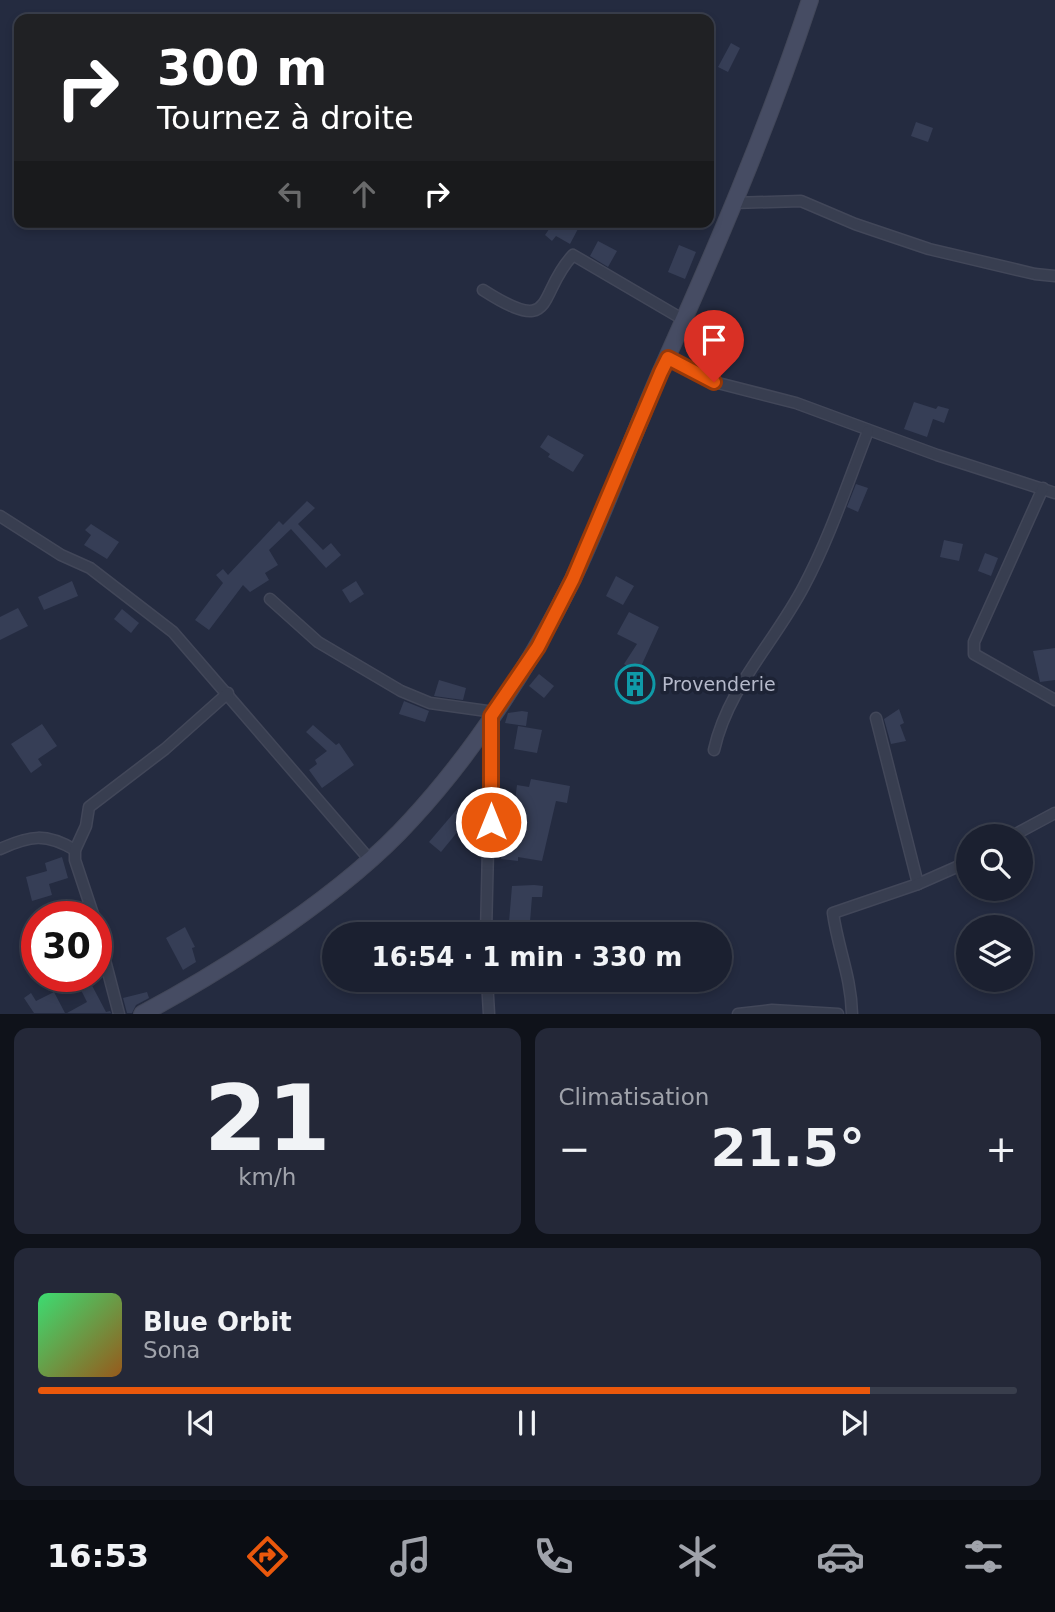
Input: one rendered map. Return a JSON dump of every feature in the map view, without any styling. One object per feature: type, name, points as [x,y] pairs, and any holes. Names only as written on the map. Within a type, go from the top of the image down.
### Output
[{"type":"main road","points":[[142,1013],[285,924],[370,860],[412,820],[493,714],[538,647],[573,579],[684,320],[778,96],[810,0]]},
{"type":"street","points":[[732,203],[801,201],[855,224],[929,248],[1035,274],[1055,276]]},
{"type":"street","points":[[483,290],[516,308],[534,311],[540,308],[552,292],[573,255],[684,320]]},
{"type":"street","points":[[668,358],[714,382],[796,403],[868,431],[1055,493]]},
{"type":"street","points":[[714,750],[719,727],[734,695],[804,586],[868,431]]},
{"type":"street","points":[[1043,488],[974,642],[974,654],[1055,700]]},
{"type":"street","points":[[0,516],[61,555],[90,568],[173,632],[370,860]]},
{"type":"street","points":[[270,599],[317,642],[401,691],[430,703],[493,714],[486,922]]},
{"type":"street","points":[[89,901],[75,860],[75,850],[86,826],[89,807],[165,749],[228,693]]},
{"type":"street","points":[[876,718],[918,884]]},
{"type":"street","points":[[1033,825],[1055,813]]},
{"type":"street","points":[[0,849],[45,836],[54,837],[75,850]]},
{"type":"street","points":[[852,1013],[851,982],[836,935],[833,913],[918,884],[956,867]]},
{"type":"street","points":[[112,987],[119,1013]]},
{"type":"street","points":[[488,992],[489,1013]]},
{"type":"street","points":[[738,1013],[772,1010],[838,1013]]},
{"type":"building","points":[[731,43],[740,48],[728,72],[718,67]]},
{"type":"building","points":[[916,122],[933,128],[928,142],[911,136]]},
{"type":"building","points":[[550,228],[578,228],[570,244],[556,236],[552,241],[545,235]]},
{"type":"building","points":[[598,241],[617,251],[608,267],[590,256]]},
{"type":"building","points":[[679,245],[696,252],[685,279],[668,272]]},
{"type":"building","points":[[724,339],[740,347],[732,363],[716,355]]},
{"type":"building","points":[[914,402],[936,409],[938,406],[949,409],[944,423],[933,419],[927,437],[904,429]]},
{"type":"building","points":[[548,435],[584,455],[573,472],[548,457],[550,454],[540,447]]},
{"type":"building","points":[[856,484],[868,488],[858,512],[847,507]]},
{"type":"building","points":[[307,501],[315,508],[298,524],[323,550],[331,543],[341,555],[326,568],[291,529],[269,550],[278,565],[265,573],[269,580],[250,592],[243,585],[209,630],[195,620],[223,583],[216,575],[223,569],[228,575],[279,521],[283,525]]},
{"type":"building","points":[[91,524],[119,542],[107,559],[84,545],[91,535],[85,530]]},
{"type":"building","points":[[944,540],[963,544],[959,561],[940,557]]},
{"type":"building","points":[[985,553],[998,558],[991,576],[978,571]]},
{"type":"building","points":[[616,576],[634,586],[623,605],[606,596]]},
{"type":"building","points":[[72,581],[78,596],[44,610],[38,597]]},
{"type":"building","points":[[356,581],[364,594],[350,603],[342,590]]},
{"type":"building","points":[[18,608],[28,626],[0,640],[0,617]]},
{"type":"building","points":[[122,609],[139,623],[131,633],[114,619]]},
{"type":"building","points":[[629,612],[659,627],[638,673],[624,664],[637,644],[617,634]]},
{"type":"building","points":[[1055,648],[1055,680],[1040,682],[1033,651]]},
{"type":"building","name":"Provenderie","points":[[629,672],[648,684],[640,695],[622,683]]},
{"type":"building","points":[[539,674],[554,686],[544,698],[529,686]]},
{"type":"building","points":[[439,680],[466,688],[463,700],[434,696]]},
{"type":"building","points":[[404,701],[429,711],[425,722],[399,714]]},
{"type":"building","points":[[899,709],[904,723],[900,725],[906,741],[891,744],[884,719]]},
{"type":"building","points":[[528,712],[526,726],[505,723],[508,713]]},
{"type":"building","points":[[42,724],[57,746],[38,759],[42,765],[31,773],[11,744]]},
{"type":"building","points":[[313,725],[336,745],[339,743],[354,765],[322,788],[309,770],[317,764],[315,760],[327,751],[306,732]]},
{"type":"building","points":[[518,726],[542,730],[537,753],[514,749]]},
{"type":"building","points":[[531,779],[570,786],[567,803],[556,801],[542,861],[518,857],[518,861],[501,859],[507,807],[514,808],[517,785],[529,787]]},
{"type":"building","points":[[470,794],[481,803],[441,852],[429,842]]},
{"type":"building","points":[[62,857],[68,878],[49,884],[52,895],[32,901],[26,877],[47,871],[45,863]]},
{"type":"building","points":[[512,886],[543,886],[542,897],[532,897],[530,922],[509,922]]},
{"type":"building","points":[[185,927],[195,947],[192,948],[196,962],[183,970],[166,938]]},
{"type":"building","points":[[54,992],[65,1013],[34,1013],[24,998],[31,993],[36,1001]]},
{"type":"building","points":[[82,992],[95,992],[106,1012],[111,1013],[67,1013],[87,1002]]},
{"type":"building","points":[[147,992],[149,998],[136,1005],[132,1013],[127,1013],[123,998]]},
{"type":"place","name":"Provenderie","points":[[635,684]]},
{"type":"route","points":[[491,822],[491,716],[538,647],[573,579],[668,358],[714,382]]}]
